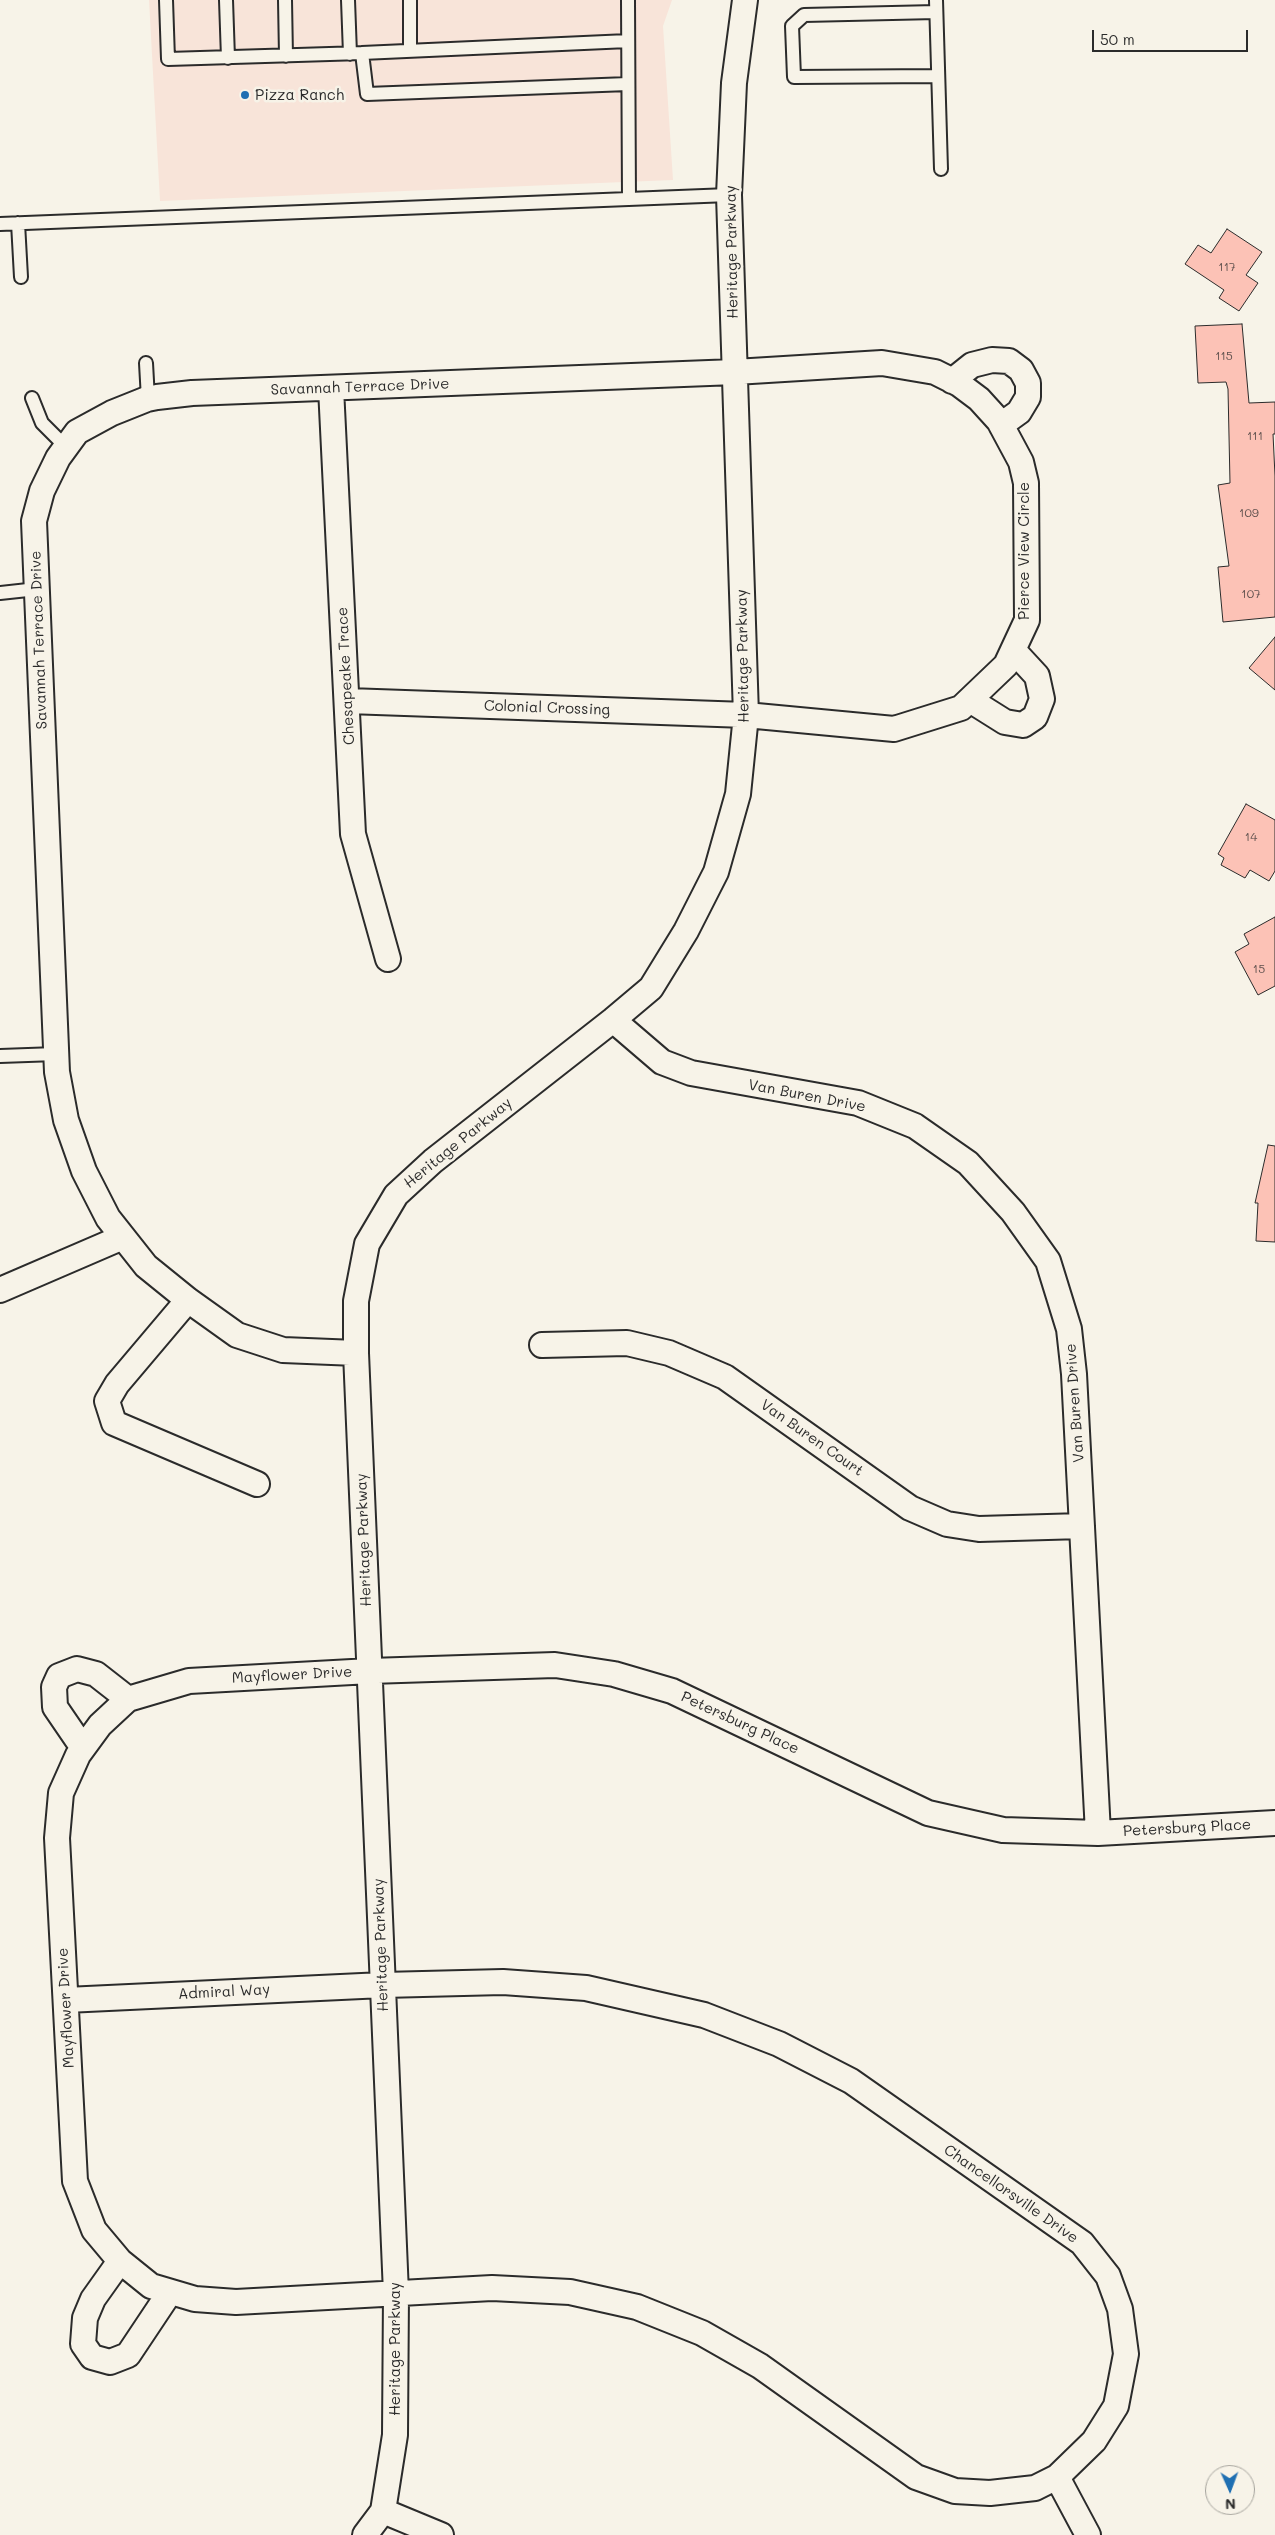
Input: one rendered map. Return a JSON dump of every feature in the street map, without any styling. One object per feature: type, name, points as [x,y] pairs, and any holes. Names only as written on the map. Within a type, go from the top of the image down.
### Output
[{"type":"street","name":"Heritage Parkway","points":[[365,2535],[383,2511],[395,2435],[396,2293],[356,1353],[356,1300],[367,1244],[396,1195],[433,1161],[614,1020],[651,988],[686,932],[716,872],[738,794],[746,715],[729,195],[734,83],[745,0]]},
{"type":"street","points":[[952,381],[972,365],[992,360],[1010,361],[1022,370],[1028,383],[1028,397],[1019,412],[1001,425]]},
{"type":"street","name":"Pierce View Circle","points":[[735,372],[882,363],[935,372],[979,399],[1001,425],[1021,462],[1026,483],[1027,620],[1006,665],[961,708],[894,729],[746,715]]},
{"type":"street","name":"Savannah Terrace Drive","points":[[356,1353],[283,1350],[237,1334],[188,1300],[146,1266],[108,1218],[84,1171],[66,1120],[56,1054],[34,521],[42,491],[58,458],[77,432],[112,413],[148,398],[192,393],[735,372]]},
{"type":"street","name":"Chesapeake Trace","points":[[331,388],[348,701],[353,834],[388,959]]},
{"type":"street","points":[[970,700],[1005,722],[1023,725],[1035,718],[1042,699],[1037,676],[1013,650]]},
{"type":"street","name":"Colonial Crossing","points":[[348,701],[746,715]]},
{"type":"street","name":"Van Buren Drive","points":[[614,1020],[662,1062],[691,1073],[858,1103],[915,1126],[968,1163],[1013,1212],[1048,1261],[1069,1329],[1074,1374],[1082,1526]]},
{"type":"street","points":[[0,1290],[123,1237]]},
{"type":"street","points":[[188,1300],[117,1384],[107,1401],[114,1422],[257,1484]]},
{"type":"street","name":"Van Buren Court","points":[[542,1345],[627,1343],[669,1353],[725,1377],[910,1508],[947,1524],[979,1529],[1082,1526]]},
{"type":"street","points":[[1082,1526],[1098,1833]]},
{"type":"street","name":"Petersburg Place","points":[[370,1671],[555,1665],[614,1674],[672,1691],[928,1813],[1003,1830],[1098,1833],[1275,1822]]},
{"type":"street","points":[[83,1748],[55,1707],[54,1687],[60,1676],[77,1670],[96,1674],[128,1699]]},
{"type":"street","name":"Mayflower Drive","points":[[370,1671],[189,1681],[128,1699],[100,1725],[83,1748],[61,1793],[58,1838],[75,2181],[94,2230],[120,2261],[151,2286],[195,2299],[236,2302],[396,2293]]},
{"type":"street","name":"Chancellorsville Drive","points":[[383,1985],[503,1982],[586,1988],[704,2015],[779,2044],[850,2081],[1082,2243],[1108,2276],[1120,2310],[1126,2354],[1116,2406],[1094,2441],[1057,2477],[1035,2488],[990,2493],[955,2491],[916,2477],[760,2366],[702,2333],[637,2307],[560,2291],[492,2288],[396,2293]]},
{"type":"street","name":"Admiral Way","points":[[66,2000],[383,1985]]},
{"type":"street","points":[[120,2261],[93,2299],[85,2318],[83,2344],[92,2357],[110,2362],[128,2354],[170,2292]]},
{"type":"street","points":[[1057,2477],[1088,2535]]},
{"type":"street","points":[[383,2511],[441,2535]]},
{"type":"lane","points":[[166,0],[168,60],[356,54],[628,41]]},
{"type":"lane","points":[[226,0],[228,58]]},
{"type":"lane","points":[[285,0],[286,56]]},
{"type":"lane","points":[[348,0],[356,54],[367,94],[628,84]]},
{"type":"lane","points":[[410,0],[410,50]]},
{"type":"lane","points":[[628,0],[629,199]]},
{"type":"lane","points":[[938,76],[794,77],[792,26],[804,15],[936,6],[938,76],[940,169]]},
{"type":"lane","points":[[0,224],[729,195]]},
{"type":"lane","points":[[18,223],[22,276]]},
{"type":"lane","points":[[146,363],[148,398]]},
{"type":"lane","points":[[32,398],[42,423],[66,447]]},
{"type":"lane","points":[[0,593],[37,589]]},
{"type":"lane","points":[[0,1057],[56,1054]]},
{"type":"shaded area","points":[[149,0],[672,0],[663,26],[673,180],[160,201]]},
{"type":"building","points":[[1227,229],[1262,252],[1246,275],[1258,283],[1239,311],[1219,298],[1224,290],[1185,264],[1198,245],[1211,253]]},
{"type":"building","points":[[1242,324],[1249,403],[1275,402],[1275,434],[1273,434],[1275,476],[1275,617],[1223,622],[1218,567],[1229,566],[1218,485],[1230,483],[1228,389],[1226,382],[1198,383],[1195,326]]},
{"type":"building","points":[[1275,637],[1275,690],[1249,668]]},
{"type":"building","points":[[1246,804],[1275,820],[1275,871],[1269,881],[1250,870],[1245,878],[1221,865],[1224,858],[1218,854]]},
{"type":"building","points":[[1275,917],[1275,986],[1258,995],[1235,952],[1249,944],[1244,934]]},
{"type":"building","points":[[1268,1145],[1275,1146],[1275,1242],[1256,1241],[1258,1203],[1255,1203]]},
{"type":"place","name":"Pizza Ranch","points":[[245,95]]}]
